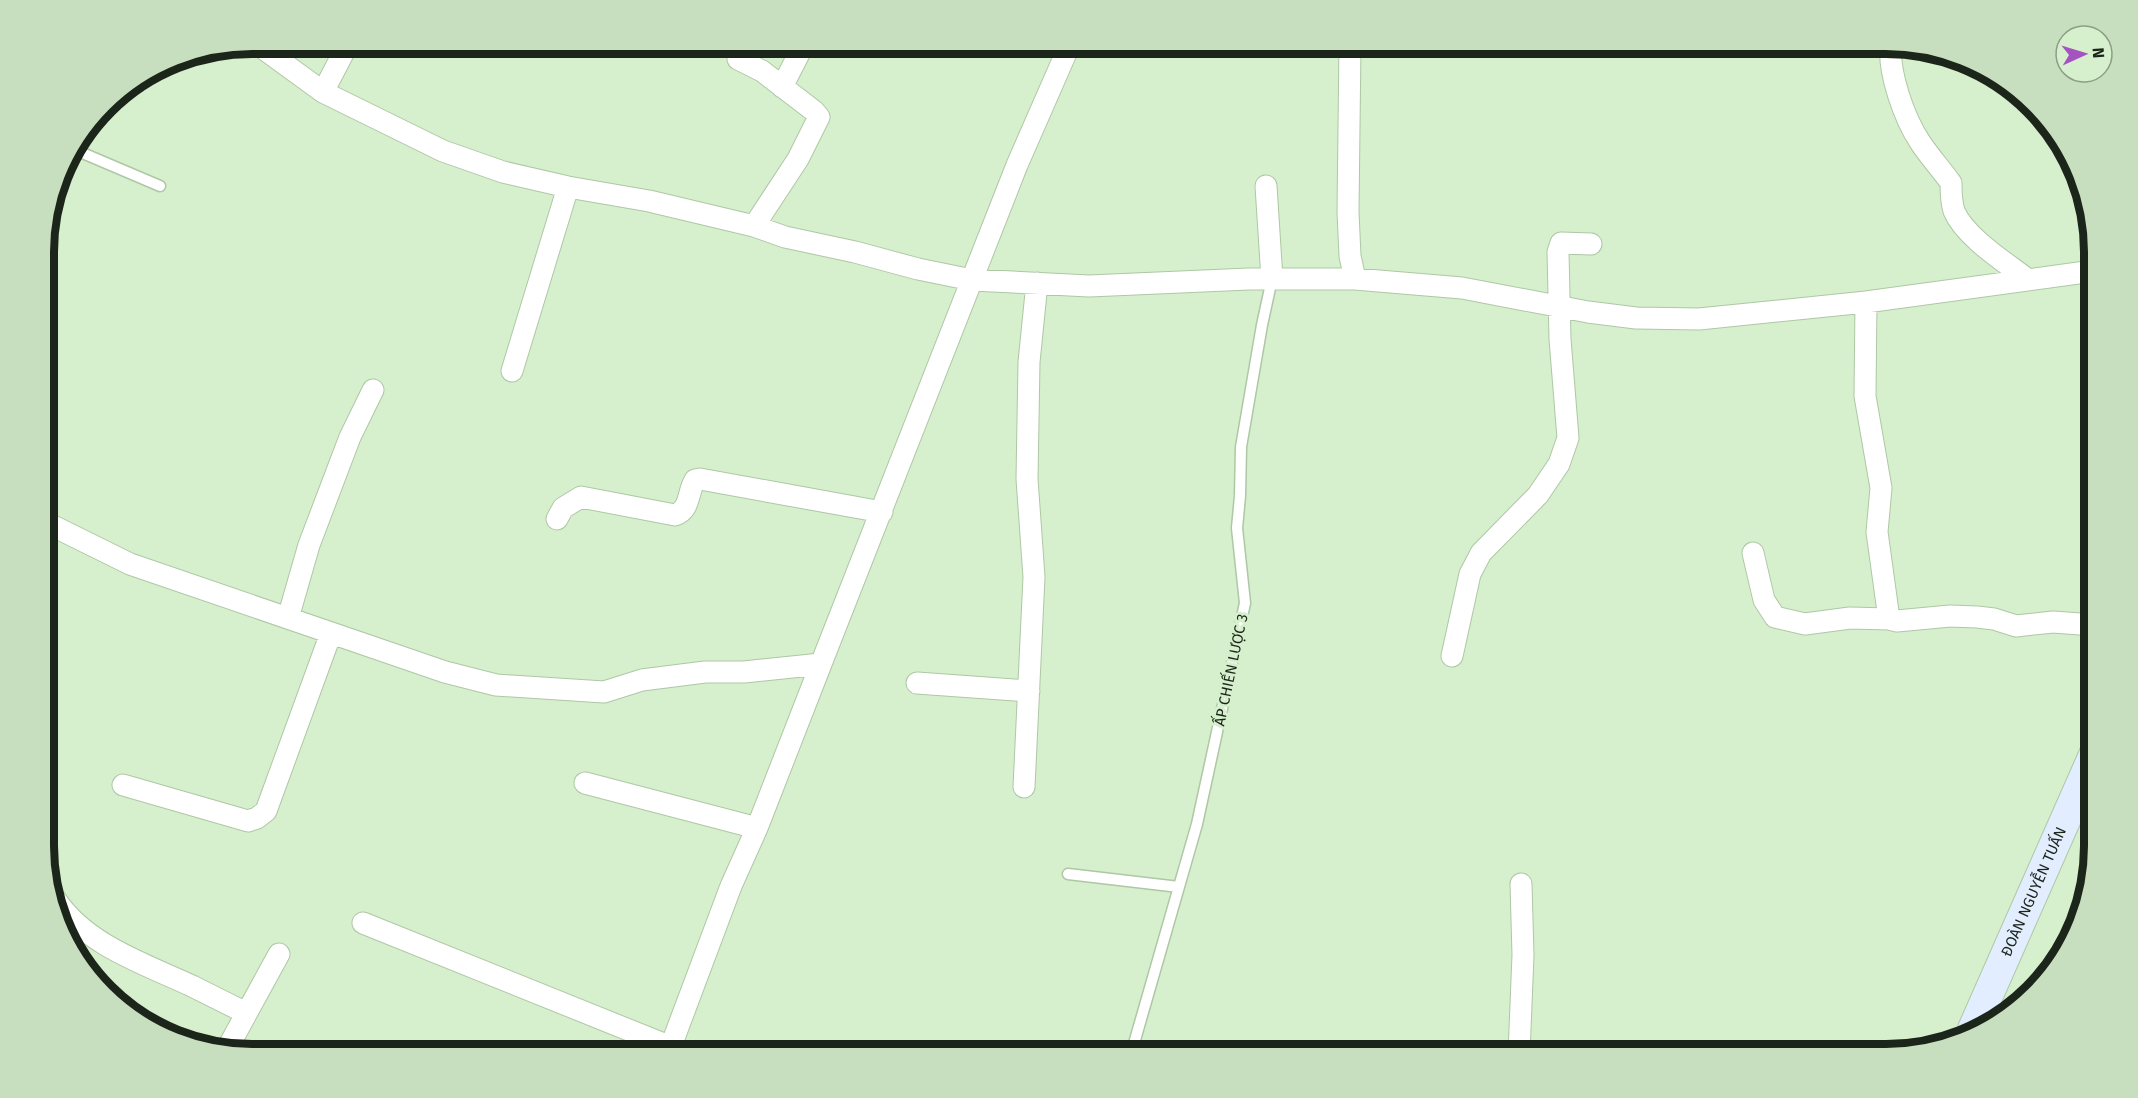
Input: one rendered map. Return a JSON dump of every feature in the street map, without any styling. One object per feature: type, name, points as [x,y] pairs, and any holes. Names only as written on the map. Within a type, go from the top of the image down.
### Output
[{"type":"main road","name":"ĐOÀN NGUYỄN TUẤN","points":[[1977,1022],[2084,778]]},
{"type":"street","points":[[271,54],[323,92],[443,151],[503,172],[568,187],[650,201],[754,226],[785,237],[972,280],[1089,286],[1272,279],[1355,279],[1462,288],[1588,312],[1636,318],[1699,319],[1866,302],[2084,272]]},
{"type":"street","points":[[323,92],[343,54]]},
{"type":"street","points":[[782,87],[799,54]]},
{"type":"street","points":[[673,1044],[731,886],[757,828],[1017,165],[1066,54]]},
{"type":"street","points":[[1350,54],[1348,212],[1350,256],[1355,279]]},
{"type":"street","points":[[1890,54],[1889,60],[1902,104],[1919,140],[1951,183],[1950,198],[1955,212],[1964,226],[2026,279]]},
{"type":"street","points":[[738,59],[762,71],[817,114],[818,122],[798,159],[754,226]]},
{"type":"street","points":[[1266,186],[1272,279]]},
{"type":"street","points":[[512,370],[568,187]]},
{"type":"street","points":[[1452,656],[1470,574],[1480,553],[1538,495],[1559,464],[1568,438],[1560,339],[1558,252],[1561,243],[1591,244]]},
{"type":"street","points":[[1024,787],[1034,577],[1027,479],[1029,362],[1037,283]]},
{"type":"street","points":[[1866,302],[1865,396],[1881,488],[1877,532],[1889,619]]},
{"type":"street","points":[[288,618],[309,545],[350,437],[373,390]]},
{"type":"street","points":[[557,519],[563,508],[581,498],[675,515],[683,512],[690,487],[694,480],[700,479],[882,512]]},
{"type":"street","points":[[54,526],[130,564],[445,672],[496,685],[576,692],[604,692],[642,680],[705,672],[744,672],[821,664]]},
{"type":"street","points":[[1753,553],[1764,600],[1775,617],[1805,624],[1850,618],[1897,621],[1950,616],[1994,619],[2016,626],[2053,622],[2084,624]]},
{"type":"street","points":[[123,785],[248,821],[267,811],[331,633]]},
{"type":"street","points":[[917,683],[1029,691]]},
{"type":"street","points":[[585,783],[757,828]]},
{"type":"street","points":[[1519,1044],[1523,955],[1521,884]]},
{"type":"street","points":[[66,912],[108,946],[147,967],[246,1013]]},
{"type":"street","points":[[363,923],[653,1044]]},
{"type":"street","points":[[231,1042],[279,954]]},
{"type":"lane","points":[[81,152],[160,186]]},
{"type":"lane","name":"ẤP CHIẾN LƯỢC 3","points":[[1134,1044],[1175,887],[1197,824],[1245,603],[1236,528],[1240,496],[1241,447],[1272,279]]},
{"type":"lane","points":[[1068,874],[1175,887]]}]
